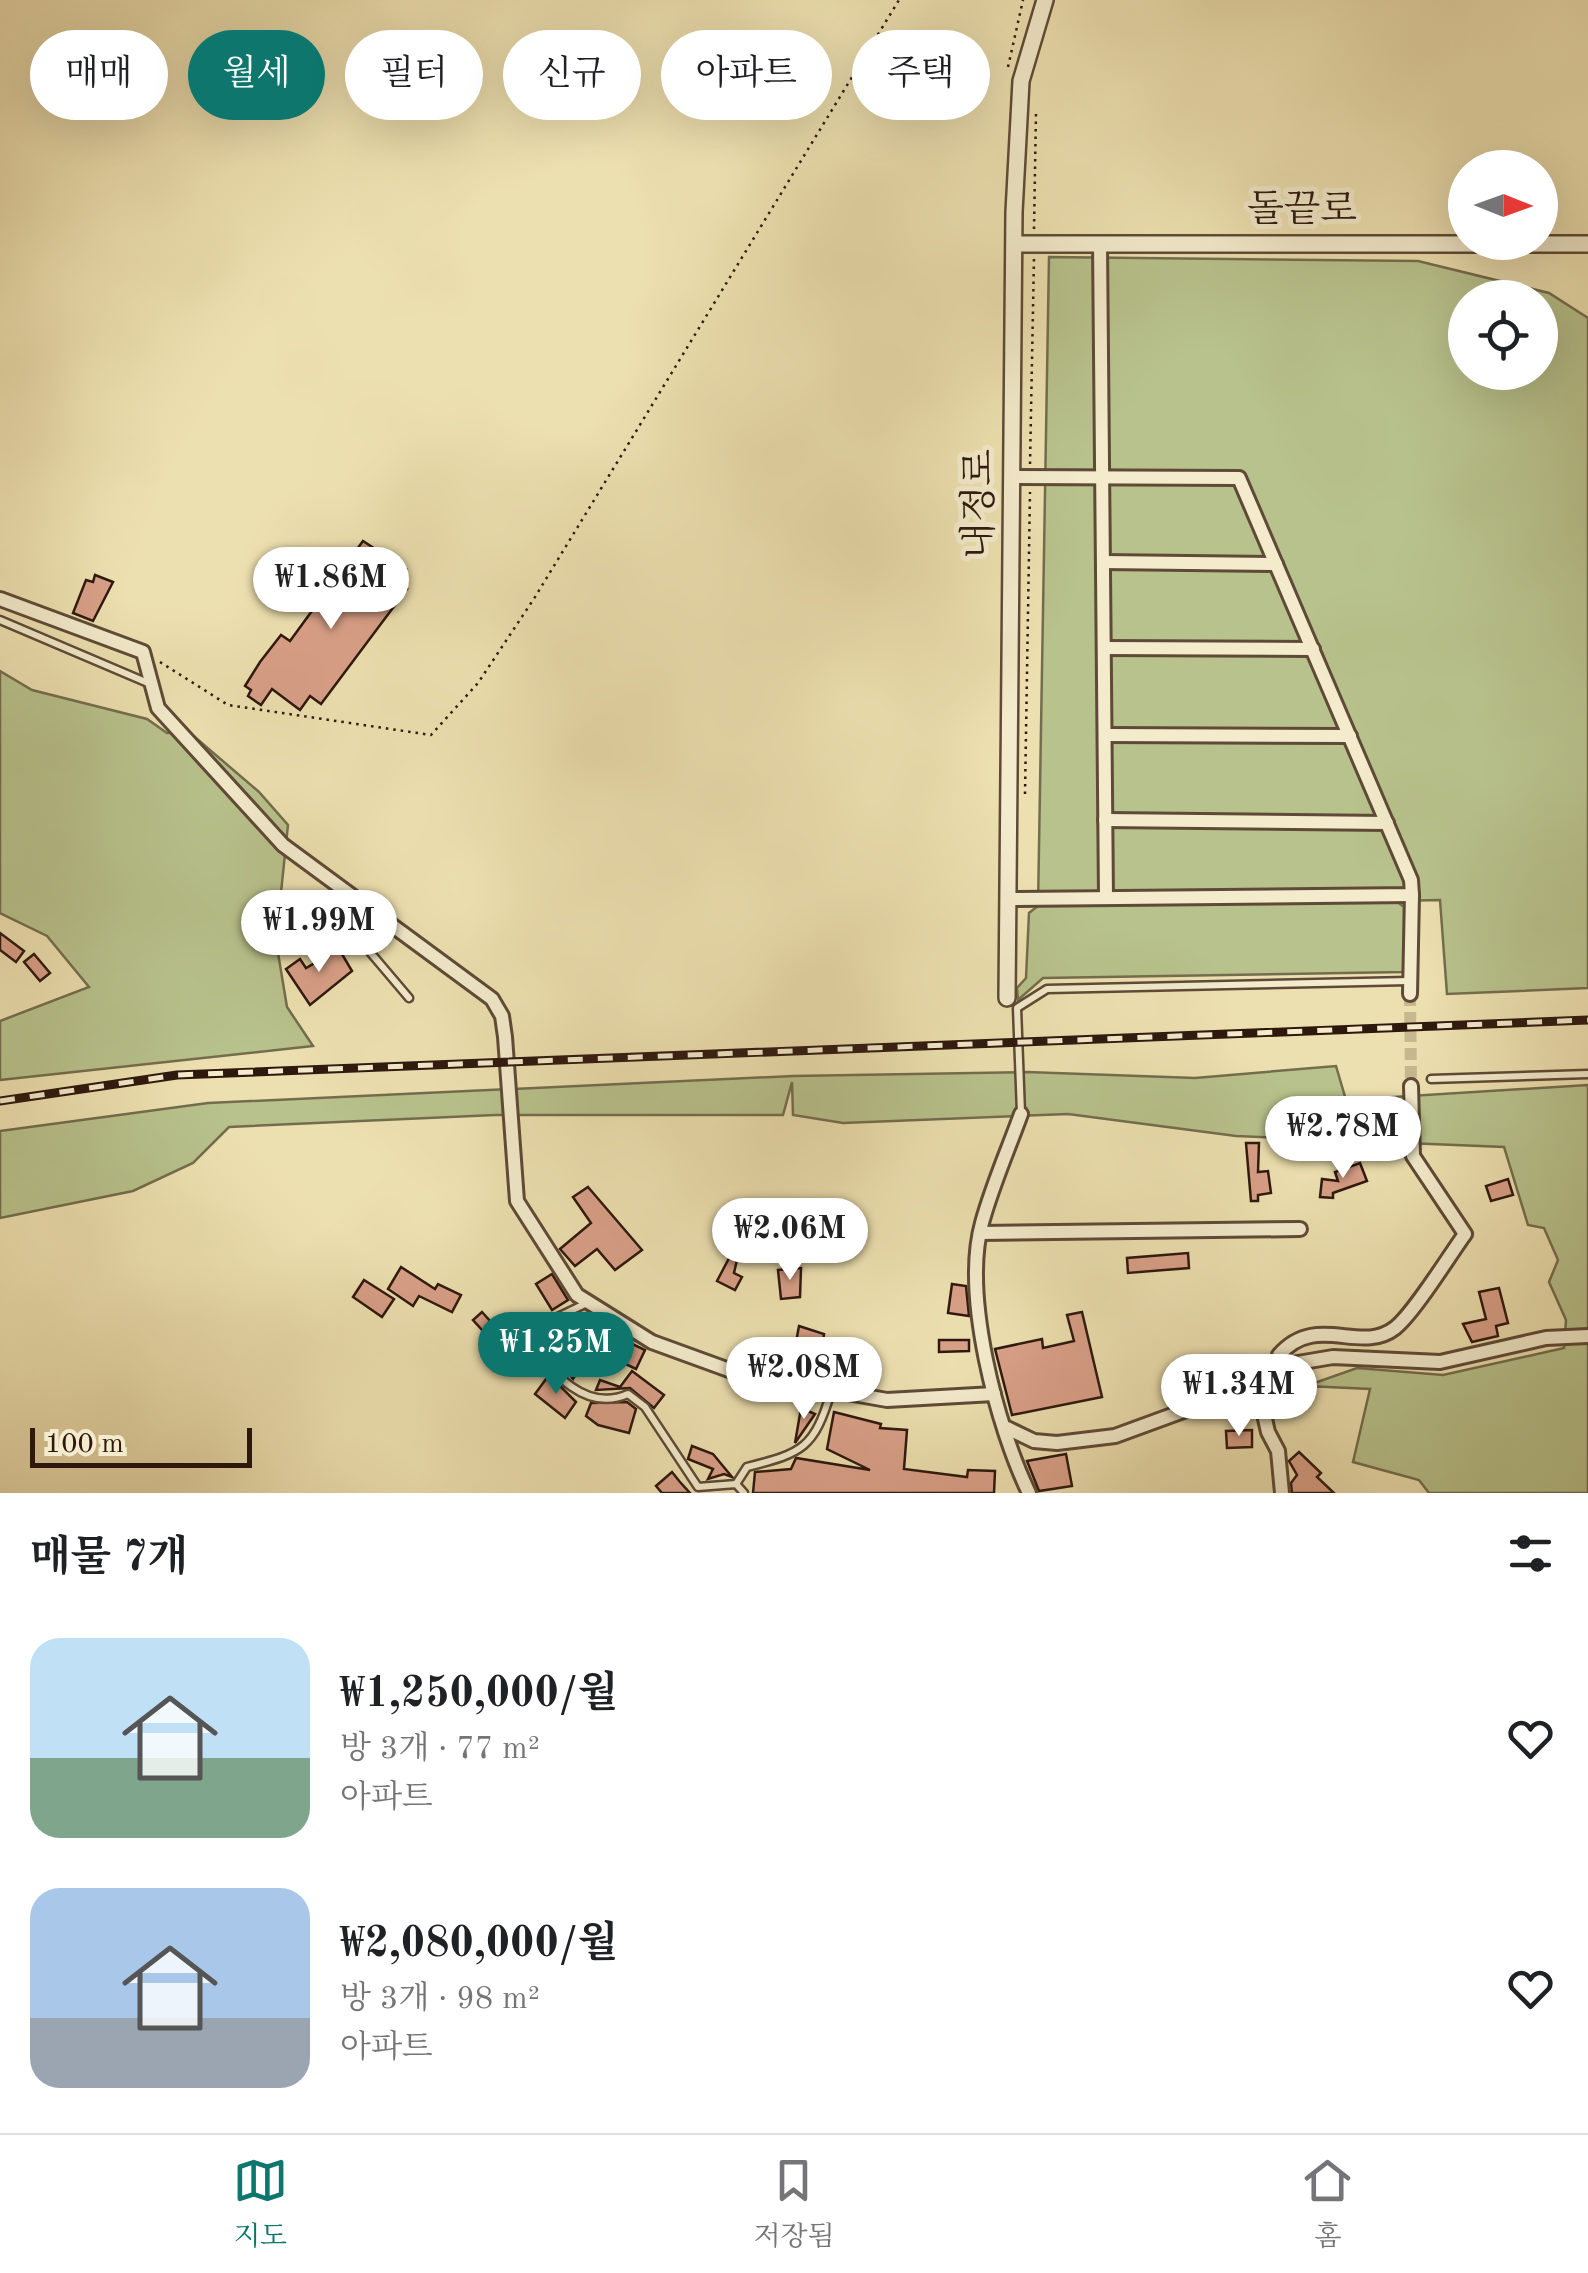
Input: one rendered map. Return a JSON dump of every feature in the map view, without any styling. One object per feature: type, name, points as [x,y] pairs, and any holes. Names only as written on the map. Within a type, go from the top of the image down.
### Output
[{"type":"street","name":"내정로","points":[[1012,1003],[1007,899],[1022,477],[1016,244],[1021,81],[1045,0]]},
{"type":"street","name":"돌끝로","points":[[1016,244],[1588,244]]},
{"type":"street","points":[[1100,244],[1106,898]]},
{"type":"street","points":[[1022,477],[1239,478],[1412,880],[1410,988]]},
{"type":"street","points":[[1103,562],[1276,564]]},
{"type":"street","points":[[0,599],[144,652],[158,708],[283,845],[480,988],[502,1016],[517,1201],[577,1294],[652,1342],[687,1358],[768,1380],[887,1400],[994,1394]]},
{"type":"street","points":[[1104,648],[1313,650]]},
{"type":"street","points":[[1105,735],[1350,736]]},
{"type":"street","points":[[1106,820],[1388,824]]},
{"type":"street","points":[[1007,899],[1412,895]]},
{"type":"street","points":[[1280,1366],[1279,1355],[1284,1349],[1310,1334],[1364,1336],[1396,1328],[1465,1234],[1413,1156],[1412,1086]]},
{"type":"street","points":[[1021,1114],[980,1233],[978,1312],[994,1394],[1015,1464],[1029,1493]]},
{"type":"street","points":[[980,1233],[1300,1229]]},
{"type":"street","points":[[1007,1428],[1034,1441],[1056,1443],[1114,1436],[1257,1384],[1280,1366],[1333,1357],[1440,1362],[1546,1338],[1588,1336]]},
{"type":"street","points":[[1257,1384],[1268,1432],[1278,1450],[1282,1493]]},
{"type":"lane","points":[[0,620],[149,683]]},
{"type":"lane","points":[[383,918],[370,952],[410,998]]},
{"type":"lane","points":[[1021,1114],[1012,1003],[1047,989],[1410,988]]},
{"type":"lane","points":[[1431,1078],[1588,1074]]},
{"type":"lane","points":[[588,1302],[538,1327],[534,1339],[543,1360],[596,1400],[608,1403],[628,1394],[645,1408],[698,1488],[736,1484]]},
{"type":"lane","points":[[736,1484],[746,1467],[789,1454],[818,1432],[832,1388]]},
{"type":"lane","points":[[736,1484],[744,1493]]},
{"type":"path","points":[[144,652],[228,705],[430,735],[478,683],[536,598],[899,0]]},
{"type":"path","points":[[1025,803],[1022,477],[1034,244],[1036,95]]},
{"type":"green space","points":[[1049,257],[1418,261],[1496,280],[1448,280],[1448,390],[1558,390],[1558,299],[1588,318],[1588,988],[1447,994],[1440,900],[1396,901],[1404,907],[1404,972],[1043,978],[1018,1000],[1017,988],[1026,978],[1029,913],[1038,906]]},
{"type":"green space","points":[[0,671],[32,690],[147,719],[167,733],[189,732],[259,792],[288,825],[276,941],[287,1007],[313,1046],[0,1080],[0,1021],[89,987],[47,936],[0,913]]},
{"type":"green space","points":[[1336,1066],[1346,1100],[1588,1085],[1588,1493],[1429,1493],[1419,1480],[1353,1462],[1370,1389],[1306,1386],[1357,1368],[1443,1375],[1564,1348],[1566,1320],[1549,1282],[1558,1260],[1544,1228],[1528,1225],[1504,1147],[1236,1136],[1068,1114],[843,1123],[793,1115],[792,1082],[783,1115],[495,1115],[229,1127],[193,1163],[133,1191],[0,1218],[0,1131],[208,1103],[793,1076],[1027,1072],[1195,1078]]},
{"type":"building","points":[[363,541],[406,569],[396,581],[407,589],[321,704],[310,696],[300,710],[272,689],[261,705],[248,696],[251,690],[245,686],[281,635],[290,641]]},
{"type":"building","points":[[95,575],[113,582],[93,621],[73,613],[86,580],[93,582]]},
{"type":"building","points":[[0,933],[24,951],[16,962],[0,950]]},
{"type":"building","points":[[339,949],[352,971],[310,1005],[286,969],[300,959],[306,968]]},
{"type":"building","points":[[34,954],[50,973],[40,981],[24,962]]},
{"type":"building","points":[[1246,1143],[1259,1143],[1258,1172],[1268,1171],[1271,1193],[1258,1195],[1258,1201],[1251,1201]]},
{"type":"building","points":[[1360,1163],[1367,1181],[1333,1193],[1333,1198],[1320,1197],[1322,1179],[1338,1181],[1335,1172]]},
{"type":"building","points":[[1508,1179],[1513,1195],[1491,1201],[1486,1186]]},
{"type":"building","points":[[588,1187],[642,1250],[615,1270],[597,1249],[575,1266],[560,1249],[591,1223],[573,1197]]},
{"type":"building","points":[[736,1245],[740,1247],[734,1273],[742,1277],[735,1290],[717,1281]]},
{"type":"building","points":[[1188,1253],[1189,1268],[1128,1273],[1127,1258]]},
{"type":"building","points":[[401,1267],[435,1289],[438,1284],[461,1295],[452,1312],[419,1296],[413,1306],[388,1289]]},
{"type":"building","points":[[801,1268],[800,1297],[781,1299],[778,1270]]},
{"type":"building","points":[[552,1274],[568,1300],[552,1310],[536,1284]]},
{"type":"building","points":[[364,1280],[394,1299],[382,1317],[353,1297]]},
{"type":"building","points":[[952,1284],[966,1286],[969,1316],[948,1313]]},
{"type":"building","points":[[1499,1288],[1508,1323],[1496,1326],[1498,1336],[1472,1342],[1463,1324],[1486,1319],[1479,1292]]},
{"type":"building","points":[[482,1312],[500,1332],[519,1344],[505,1362],[488,1348],[493,1342],[473,1320]]},
{"type":"building","points":[[1082,1312],[1102,1397],[1012,1415],[995,1349],[1042,1339],[1043,1348],[1074,1341],[1067,1315]]},
{"type":"building","points":[[587,1313],[605,1326],[596,1338],[589,1332],[580,1342],[564,1334]]},
{"type":"building","points":[[799,1326],[824,1334],[818,1374],[804,1372],[805,1367],[800,1366],[804,1344],[796,1342]]},
{"type":"building","points":[[552,1335],[583,1364],[573,1379],[544,1343]]},
{"type":"building","points":[[622,1339],[645,1350],[636,1369],[613,1358]]},
{"type":"building","points":[[939,1340],[969,1340],[969,1351],[939,1352]]},
{"type":"building","points":[[632,1371],[664,1395],[654,1408],[630,1388],[596,1390],[600,1380],[620,1387]]},
{"type":"building","points":[[549,1375],[576,1402],[565,1418],[535,1394]]},
{"type":"building","points":[[627,1402],[636,1409],[629,1433],[598,1425],[586,1416],[591,1403]]},
{"type":"building","points":[[801,1408],[815,1414],[795,1443]]},
{"type":"building","points":[[834,1412],[881,1424],[880,1428],[907,1430],[904,1469],[967,1477],[968,1470],[995,1471],[994,1493],[753,1493],[755,1472],[791,1469],[796,1458],[870,1470],[827,1449]]},
{"type":"building","points":[[1252,1430],[1252,1447],[1227,1448],[1226,1431]]},
{"type":"building","points":[[692,1446],[713,1454],[732,1477],[724,1474],[708,1479],[713,1469],[688,1459]]},
{"type":"building","points":[[1299,1452],[1321,1473],[1317,1477],[1334,1493],[1292,1493],[1291,1483],[1297,1475],[1289,1461]]},
{"type":"building","points":[[1066,1454],[1072,1486],[1039,1491],[1027,1461]]},
{"type":"building","points":[[672,1472],[690,1493],[662,1493],[656,1486]]},
{"type":"tunnel","points":[[1410,994],[1411,1086]]},
{"type":"railway","points":[[0,1101],[177,1075],[1588,1020]]}]
